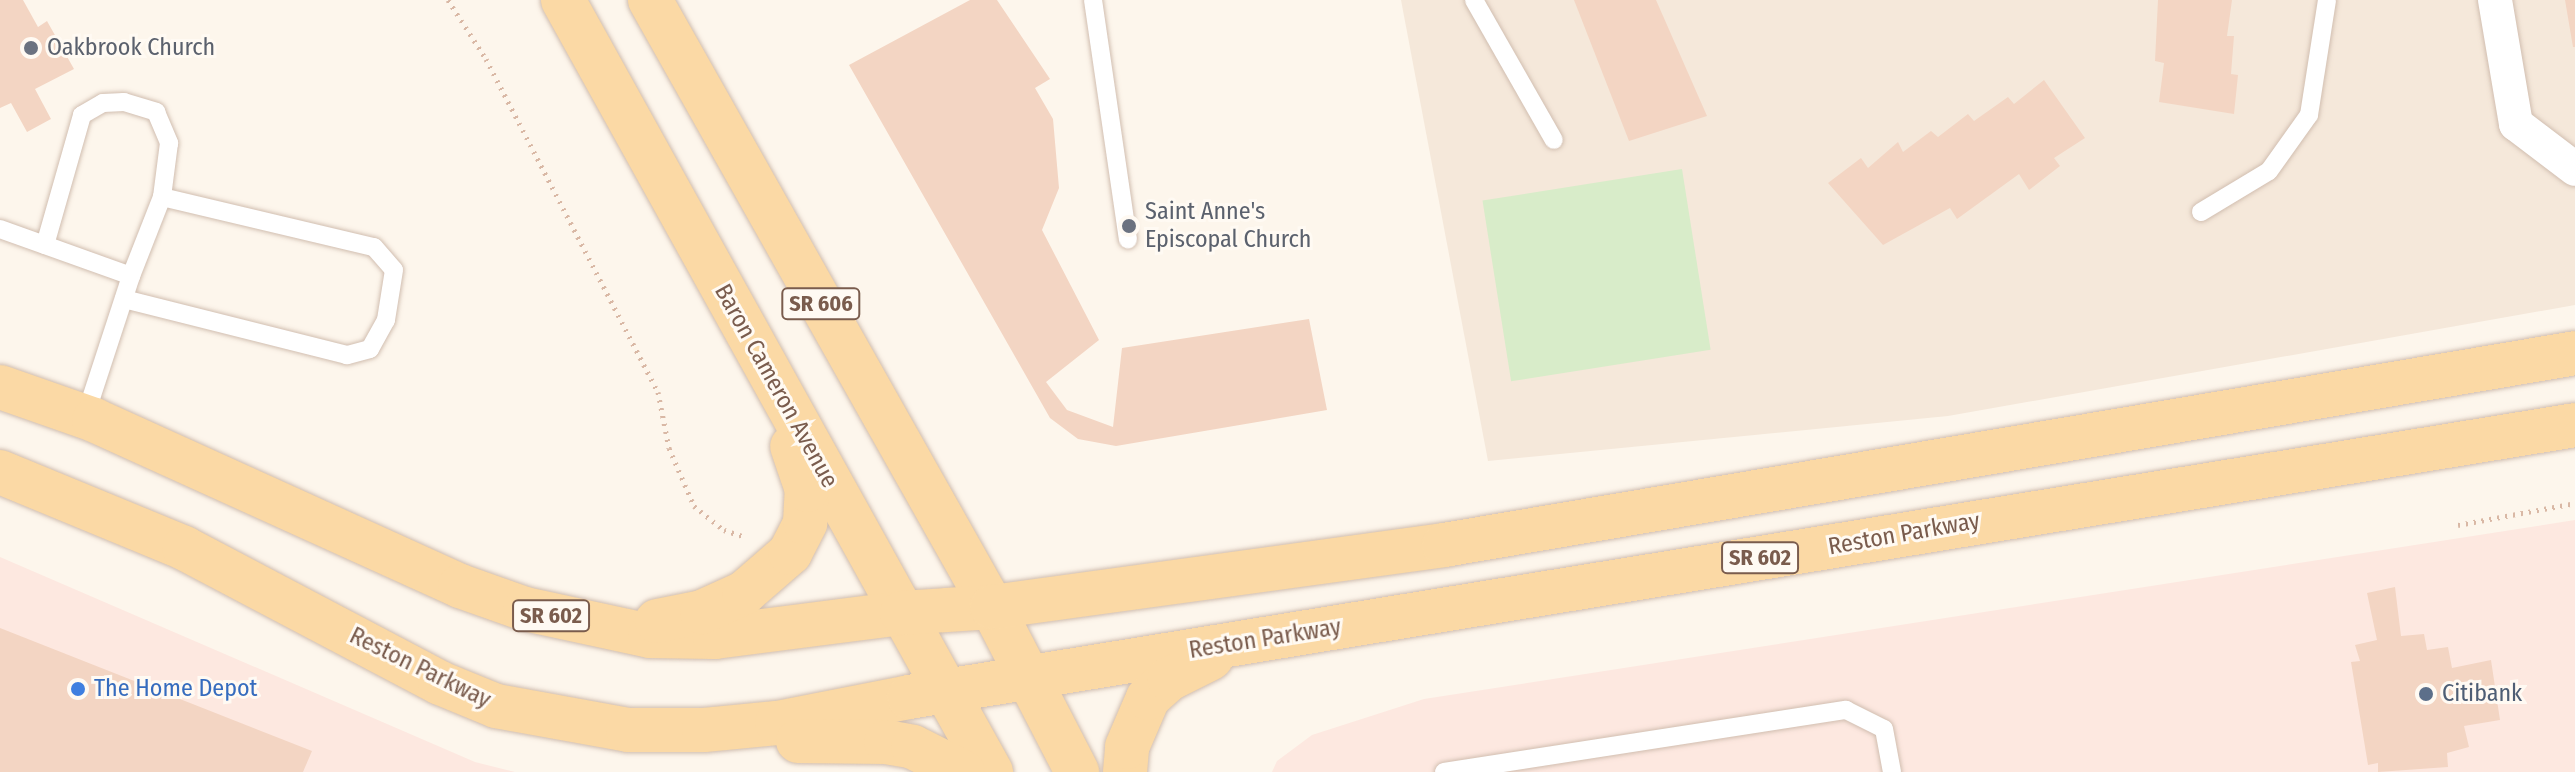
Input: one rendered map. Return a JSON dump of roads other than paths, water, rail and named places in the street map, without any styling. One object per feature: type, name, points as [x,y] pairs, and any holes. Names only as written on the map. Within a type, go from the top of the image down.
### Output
[{"type":"main road","name":"Baron Cameron Avenue","points":[[563,0],[991,772]]},
{"type":"main road","name":"SR 606","points":[[650,0],[992,607],[1077,772]]},
{"type":"main road","name":"SR 602","points":[[0,387],[85,417],[460,586],[525,609],[609,629],[715,637],[902,613],[992,607],[1444,545],[2575,353]]},
{"type":"main road","points":[[609,629],[702,612],[744,593],[790,553],[805,523],[807,490],[768,371]]},
{"type":"main road","name":"Reston Parkway","points":[[0,472],[184,548],[440,683],[496,706],[628,730],[704,730],[777,723],[945,691],[2575,425]]},
{"type":"main road","points":[[1125,772],[1127,747],[1148,698],[1193,666],[1249,642]]},
{"type":"main road","points":[[704,730],[766,742],[886,742],[913,747],[963,772]]},
{"type":"street","points":[[2495,0],[2516,124],[2575,169]]},
{"type":"lane","points":[[1093,0],[1128,239]]},
{"type":"lane","points":[[1474,0],[1554,140]]},
{"type":"lane","points":[[2201,212],[2269,171],[2309,115],[2327,0]]},
{"type":"lane","points":[[45,245],[82,115],[103,103],[124,102],[156,112],[169,143],[162,197],[131,276],[85,417]]},
{"type":"lane","points":[[124,299],[347,355],[370,349],[386,320],[394,270],[374,247],[162,197]]},
{"type":"lane","points":[[0,229],[131,276]]},
{"type":"lane","points":[[1444,772],[1846,710],[1884,729],[1892,772]]},
{"type":"place","name":"Oakbrook Church","points":[[31,48]]},
{"type":"place","name":"Saint Anne's Episcopal Church","points":[[1129,226]]},
{"type":"place","name":"The Home Depot","points":[[78,689]]},
{"type":"place","name":"Citibank","points":[[2426,694]]}]
